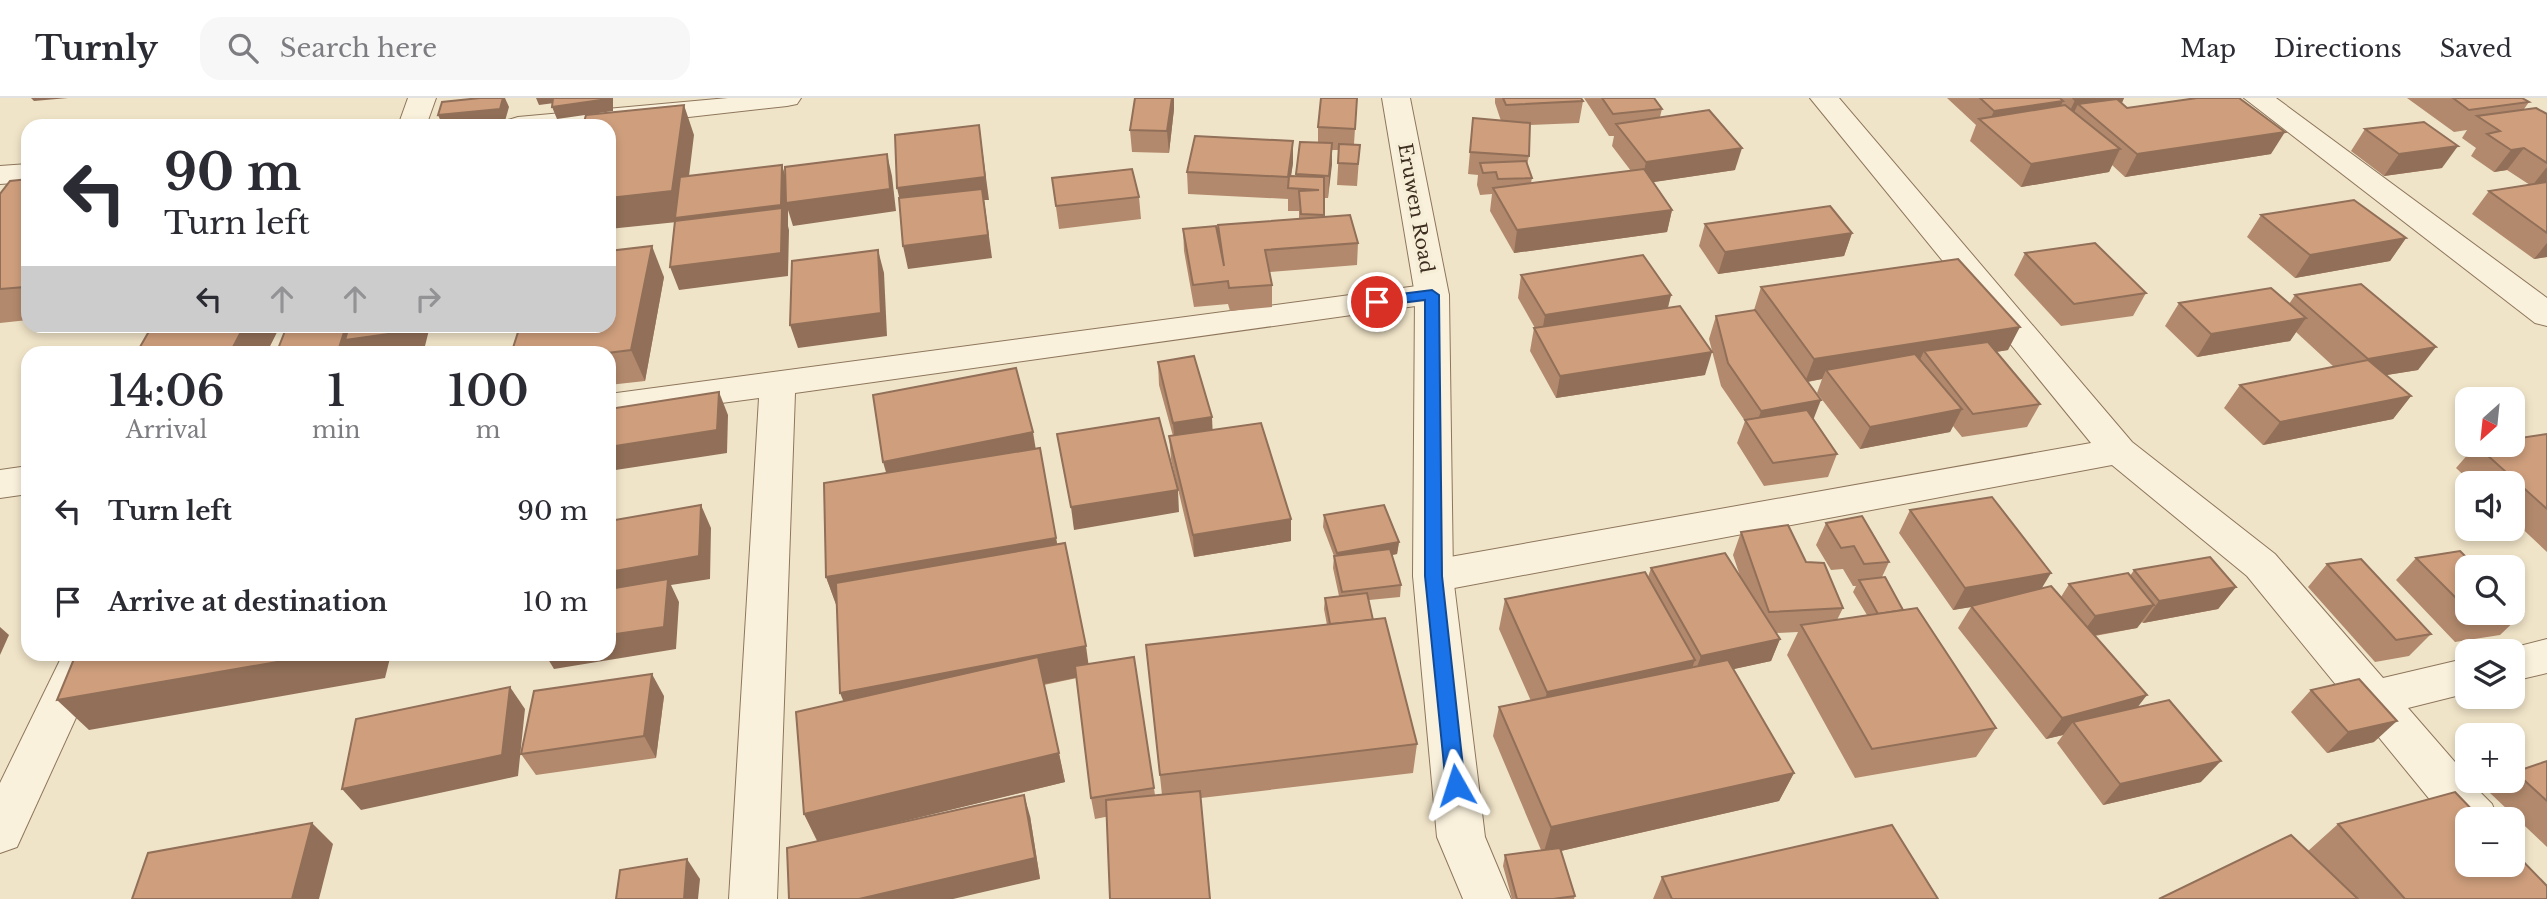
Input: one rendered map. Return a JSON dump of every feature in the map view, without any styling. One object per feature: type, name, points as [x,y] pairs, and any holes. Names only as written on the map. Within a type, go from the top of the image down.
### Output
[{"type":"street","points":[[414,119],[422,98]]},
{"type":"street","points":[[596,119],[718,108],[787,98]]},
{"type":"street","name":"Eruwen Road","points":[[1396,98],[1432,295],[1433,576],[1461,837],[1487,899]]},
{"type":"street","points":[[1824,98],[2119,452],[2261,565],[2465,807]]},
{"type":"street","points":[[2258,98],[2547,315]]},
{"type":"street","points":[[0,175],[21,174]]},
{"type":"street","points":[[616,405],[1432,295]]},
{"type":"street","points":[[753,899],[778,383]]},
{"type":"street","points":[[1433,576],[2119,452]]},
{"type":"street","points":[[0,484],[21,481]]},
{"type":"street","points":[[2525,661],[2547,656]]},
{"type":"street","points":[[0,832],[80,661]]},
{"type":"street","points":[[2372,699],[2455,678]]},
{"type":"building","points":[[503,98],[500,109],[438,115],[442,102]]},
{"type":"building","points":[[553,98],[608,98],[608,99],[552,107]]},
{"type":"building","points":[[1135,98],[1172,98],[1167,131],[1130,130]]},
{"type":"building","points":[[1321,98],[1357,98],[1355,129],[1318,127]]},
{"type":"building","points":[[1503,98],[1581,98],[1583,101],[1506,105]]},
{"type":"building","points":[[1602,98],[1654,98],[1662,109],[1613,114]]},
{"type":"building","points":[[1980,98],[2060,98],[2063,101],[1994,111]]},
{"type":"building","points":[[2197,98],[2239,98],[2285,132],[2137,154],[2078,104],[2117,99],[2127,108]]},
{"type":"building","points":[[2453,98],[2522,98],[2529,102],[2469,110]]},
{"type":"building","points":[[684,105],[672,191],[616,197],[616,119],[585,119],[586,115]]},
{"type":"building","points":[[2065,105],[2120,149],[2031,164],[1979,119]]},
{"type":"building","points":[[2536,108],[2547,114],[2547,163],[2524,148],[2511,150],[2487,134],[2500,131],[2477,116]]},
{"type":"building","points":[[1709,110],[1742,148],[1646,162],[1616,124]]},
{"type":"building","points":[[1473,118],[1530,123],[1529,156],[1470,152]]},
{"type":"building","points":[[2424,122],[2458,146],[2399,154],[2365,129]]},
{"type":"building","points":[[979,125],[985,177],[897,188],[895,135]]},
{"type":"building","points":[[1195,136],[1293,141],[1288,177],[1187,172]]},
{"type":"building","points":[[1300,142],[1332,143],[1329,176],[1296,174]]},
{"type":"building","points":[[1339,144],[1360,145],[1358,164],[1338,163]]},
{"type":"building","points":[[887,154],[890,189],[786,203],[785,167]]},
{"type":"building","points":[[1526,161],[1532,178],[1498,179],[1496,172],[1483,173],[1480,163]]},
{"type":"building","points":[[782,165],[781,205],[675,218],[680,177]]},
{"type":"building","points":[[1132,169],[1139,197],[1056,206],[1052,178]]},
{"type":"building","points":[[1644,169],[1672,210],[1517,230],[1493,188]]},
{"type":"building","points":[[1289,176],[1324,177],[1324,215],[1301,214],[1299,191],[1319,190],[1288,188]]},
{"type":"building","points":[[21,180],[21,287],[0,289],[0,194],[10,181]]},
{"type":"building","points":[[2547,182],[2547,233],[2489,191]]},
{"type":"building","points":[[982,189],[988,235],[903,246],[899,198]]},
{"type":"building","points":[[2354,200],[2406,238],[2310,255],[2261,215]]},
{"type":"building","points":[[1830,206],[1852,233],[1725,252],[1705,224]]},
{"type":"building","points":[[782,208],[781,253],[670,267],[675,221]]},
{"type":"building","points":[[1350,215],[1358,243],[1265,250],[1272,285],[1229,288],[1228,281],[1193,285],[1183,229],[1216,226],[1224,266],[1218,225]]},
{"type":"building","points":[[2095,243],[2146,293],[2074,304],[2025,253]]},
{"type":"building","points":[[652,246],[631,350],[616,352],[616,346],[514,346],[518,333],[616,333],[616,250]]},
{"type":"building","points":[[878,250],[881,313],[790,325],[792,261]]},
{"type":"building","points":[[1643,255],[1671,295],[1545,315],[1521,275]]},
{"type":"building","points":[[1958,259],[2020,327],[1814,359],[1761,287]]},
{"type":"building","points":[[2361,284],[2436,347],[2368,359],[2295,295]]},
{"type":"building","points":[[2271,288],[2306,318],[2211,334],[2179,303]]},
{"type":"building","points":[[1680,306],[1712,352],[1560,376],[1534,328]]},
{"type":"building","points":[[1755,310],[1821,400],[1761,411],[1728,363],[1716,316]]},
{"type":"building","points":[[148,333],[240,333],[234,346],[141,346]]},
{"type":"building","points":[[284,333],[344,333],[340,346],[279,346]]},
{"type":"building","points":[[347,333],[396,333],[345,340]]},
{"type":"building","points":[[1988,342],[2040,404],[1973,414],[1924,351]]},
{"type":"building","points":[[1915,354],[1962,409],[1870,427],[1826,370]]},
{"type":"building","points":[[1194,356],[1212,417],[1173,423],[1158,362]]},
{"type":"building","points":[[2368,360],[2411,396],[2280,422],[2240,385]]},
{"type":"building","points":[[1016,368],[1033,432],[883,462],[873,395]]},
{"type":"building","points":[[719,392],[717,430],[616,446],[616,408]]},
{"type":"building","points":[[1807,410],[1837,454],[1773,463],[1745,420]]},
{"type":"building","points":[[1159,418],[1178,490],[1071,507],[1057,434]]},
{"type":"building","points":[[1261,423],[1291,519],[1193,535],[1169,436]]},
{"type":"building","points":[[2547,434],[2547,509],[2525,489],[2525,471],[2505,471],[2489,457],[2525,457],[2525,437]]},
{"type":"building","points":[[1040,448],[1056,538],[826,577],[824,483]]},
{"type":"building","points":[[1992,497],[2051,573],[1965,588],[1910,510]]},
{"type":"building","points":[[701,505],[699,556],[616,571],[616,520]]},
{"type":"building","points":[[1384,505],[1399,542],[1337,553],[1324,515]]},
{"type":"building","points":[[1862,516],[1889,562],[1864,564],[1854,546],[1841,548],[1826,523]]},
{"type":"building","points":[[1788,525],[1806,562],[1824,563],[1843,608],[1769,612],[1741,532]]},
{"type":"building","points":[[1065,543],[1086,646],[840,693],[836,583]]},
{"type":"building","points":[[1390,549],[1401,585],[1342,592],[1334,556]]},
{"type":"building","points":[[2460,551],[2464,555],[2455,555],[2455,597],[2416,558]]},
{"type":"building","points":[[1725,553],[1780,639],[1701,656],[1651,568]]},
{"type":"building","points":[[2210,557],[2236,587],[2159,601],[2134,570]]},
{"type":"building","points":[[2361,559],[2431,634],[2396,640],[2327,564]]},
{"type":"building","points":[[1645,572],[1695,660],[1547,692],[1505,599]]},
{"type":"building","points":[[2128,573],[2154,605],[2095,616],[2069,584]]},
{"type":"building","points":[[1885,577],[1903,610],[1878,614],[1859,580]]},
{"type":"building","points":[[668,579],[664,627],[616,634],[616,588]]},
{"type":"building","points":[[2051,586],[2147,695],[2062,718],[1971,606]]},
{"type":"building","points":[[1367,593],[1373,620],[1330,624],[1325,598]]},
{"type":"building","points":[[1917,608],[1996,728],[1872,749],[1801,625]]},
{"type":"building","points":[[1385,618],[1417,744],[1160,775],[1146,645]]},
{"type":"building","points":[[1038,657],[1059,753],[804,814],[796,712]]},
{"type":"building","points":[[1134,657],[1154,788],[1091,798],[1075,666]]},
{"type":"building","points":[[1728,660],[1794,773],[1551,827],[1499,707]]},
{"type":"building","points":[[73,661],[283,661],[57,700]]},
{"type":"building","points":[[652,674],[644,736],[521,754],[534,691]]},
{"type":"building","points":[[2359,679],[2397,721],[2348,732],[2311,690]]},
{"type":"building","points":[[510,687],[502,755],[342,789],[356,719]]},
{"type":"building","points":[[2169,700],[2221,761],[2120,784],[2073,722]]},
{"type":"building","points":[[2547,761],[2547,801],[2525,781],[2525,769]]},
{"type":"building","points":[[1200,791],[1210,899],[1110,899],[1106,800]]},
{"type":"building","points":[[2455,792],[2469,807],[2455,807],[2455,877],[2525,877],[2525,863],[2547,886],[2547,899],[2405,899],[2338,824]]},
{"type":"building","points":[[1024,795],[1035,858],[859,899],[789,899],[787,848]]},
{"type":"building","points":[[312,823],[292,899],[132,899],[148,853]]},
{"type":"building","points":[[1892,825],[1938,899],[1672,899],[1662,877]]},
{"type":"building","points":[[2291,835],[2358,899],[2159,899]]},
{"type":"building","points":[[1560,848],[1575,896],[1517,899],[1505,855]]},
{"type":"building","points":[[687,859],[684,899],[616,899],[620,870]]},
{"type":"route","points":[[1377,302],[1432,295],[1433,576],[1456,785]]}]
